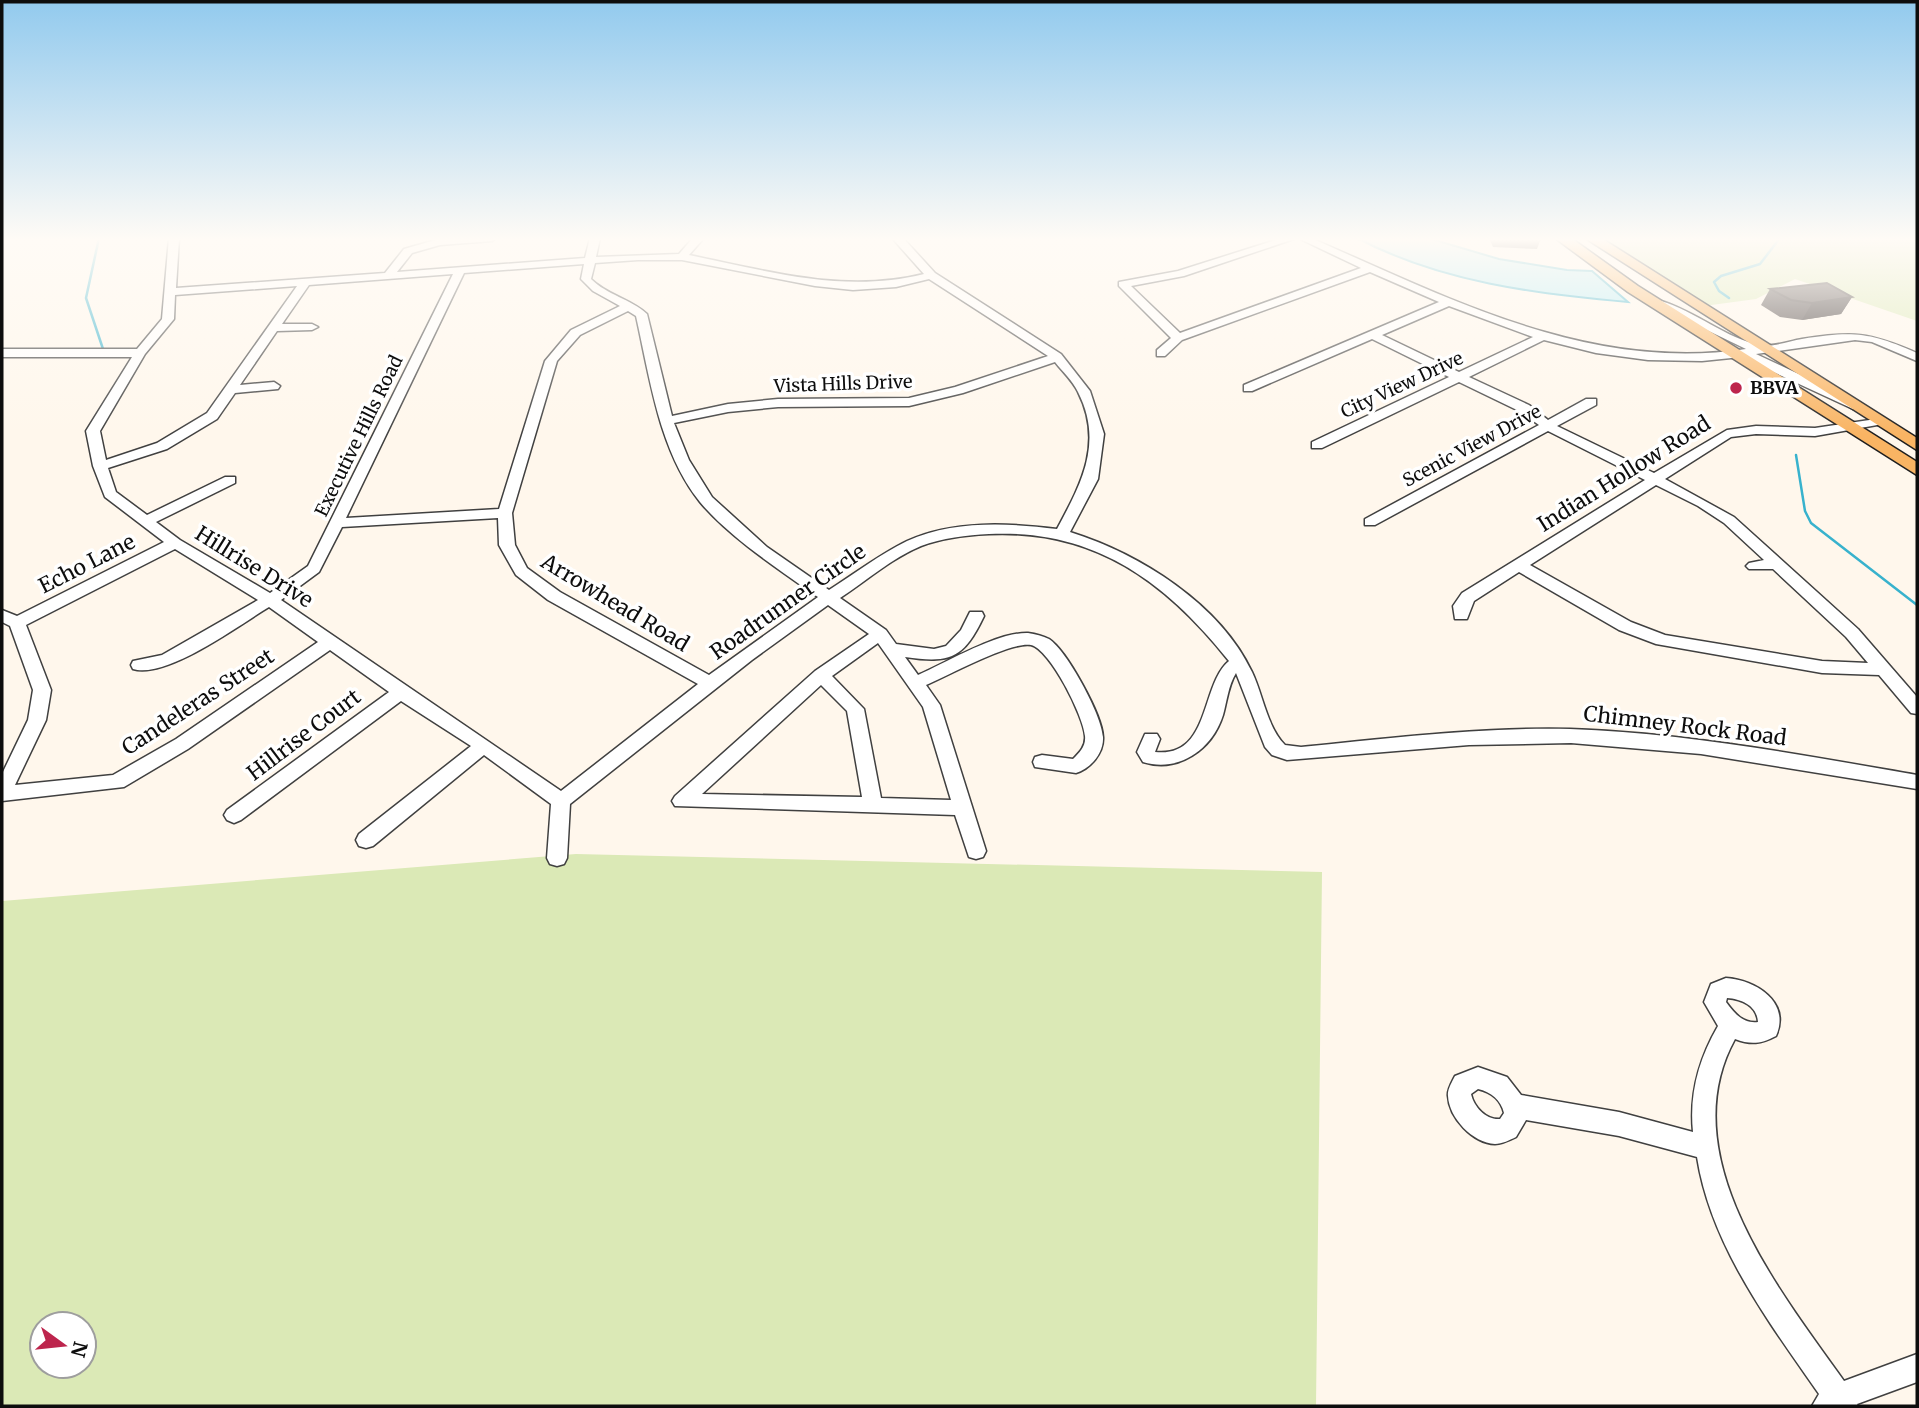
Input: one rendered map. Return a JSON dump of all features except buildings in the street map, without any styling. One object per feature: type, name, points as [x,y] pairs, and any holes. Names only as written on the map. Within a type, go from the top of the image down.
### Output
[{"type":"main road","points":[[1659,304],[1917,470]]},
{"type":"main road","points":[[1694,304],[1917,445]]},
{"type":"street","name":"Hillrise Drive","points":[[170,304],[169,319],[140,353],[93,431],[100,466],[110,494],[175,543],[270,600],[401,692],[484,745],[561,801]]},
{"type":"street","points":[[100,466],[162,446],[212,416],[234,389],[291,304]]},
{"type":"street","name":"Executive Hills Road","points":[[139,664],[166,660],[295,586],[314,569],[339,523],[444,304]]},
{"type":"street","points":[[626,304],[641,314],[645,323],[667,421],[682,460],[706,500],[762,550],[880,634],[931,705],[976,851]]},
{"type":"street","points":[[975,304],[1057,357],[1084,391],[1097,434],[1091,479],[1063,532]]},
{"type":"street","points":[[1143,304],[1178,338]]},
{"type":"street","points":[[1161,353],[1178,338],[1273,304]]},
{"type":"street","points":[[1248,388],[1446,304]]},
{"type":"street","points":[[1454,304],[1540,338],[1598,351],[1661,357],[1737,354],[1864,335],[1917,357]]},
{"type":"street","points":[[1661,304],[1708,325],[1741,345],[1765,349]]},
{"type":"street","name":"Arrowhead Road","points":[[631,306],[592,321],[563,339],[551,361],[505,513],[507,545],[521,571],[554,596],[712,684]]},
{"type":"street","points":[[274,328],[312,327]]},
{"type":"street","points":[[1374,336],[1524,408],[1548,426],[1723,515],[1843,625],[1917,708]]},
{"type":"street","name":"City View Drive","points":[[1317,445],[1540,338]]},
{"type":"street","points":[[2,353],[140,353]]},
{"type":"street","points":[[1737,354],[1761,359],[1799,381],[1856,407]]},
{"type":"street","name":"Vista Hills Drive","points":[[667,421],[728,408],[778,403],[909,402],[958,390],[1057,357]]},
{"type":"street","points":[[234,389],[274,386]]},
{"type":"street","name":"Scenic View Drive","points":[[1370,522],[1591,402]]},
{"type":"street","name":"Indian Hollow Road","points":[[1461,615],[1465,599],[1730,433],[1756,430],[1815,432],[1878,421]]},
{"type":"street","points":[[146,521],[230,480]]},
{"type":"street","points":[[339,523],[505,513]]},
{"type":"street","name":"Roadrunner Circle","points":[[561,801],[828,597],[919,542],[1000,527],[1063,532],[1115,551],[1156,578],[1201,617],[1239,662],[1255,695],[1269,739],[1279,751]]},
{"type":"street","name":"Echo Lane","points":[[9,619],[175,543]]},
{"type":"street","points":[[1754,566],[1777,564]]},
{"type":"street","points":[[1519,565],[1625,626],[1662,640],[1822,667],[1884,669]]},
{"type":"street","points":[[891,649],[947,653],[965,642],[976,616]]},
{"type":"street","points":[[2,794],[37,720],[42,690],[9,619]]},
{"type":"street","points":[[880,634],[821,675],[682,801],[961,808]]},
{"type":"street","points":[[915,683],[1012,640],[1028,639],[1044,643],[1069,680],[1094,733],[1089,754],[1076,766],[1042,762]]},
{"type":"street","name":"Candeleras Street","points":[[2,794],[117,782],[182,744],[330,642]]},
{"type":"street","points":[[1151,739],[1146,749],[1149,757],[1163,761],[1177,758],[1211,724],[1226,674],[1239,662]]},
{"type":"street","points":[[821,675],[855,709],[873,804]]},
{"type":"street","name":"Hillrise Court","points":[[234,815],[401,692]]},
{"type":"street","name":"Chimney Rock Road","points":[[1279,751],[1301,754],[1499,736],[1604,737],[1731,751],[1917,782]]},
{"type":"street","points":[[366,840],[484,745]]},
{"type":"street","points":[[557,858],[561,801]]},
{"type":"street","points":[[1731,1025],[1714,1053],[1706,1086],[1708,1149],[1723,1202],[1748,1260],[1836,1403],[1917,1368]]},
{"type":"street","points":[[1515,1106],[1619,1124],[1708,1149]]},
{"type":"green space","points":[[1867,304],[1917,304],[1917,321]]},
{"type":"green space","points":[[576,854],[1322,872],[1316,1406],[2,1406],[2,901]]},
{"type":"waterway","points":[[88,304],[103,349]]},
{"type":"waterway","points":[[1796,455],[1805,511],[1811,523],[1917,605]]},
{"type":"place","name":"BBVA","points":[[1736,388]]}]
